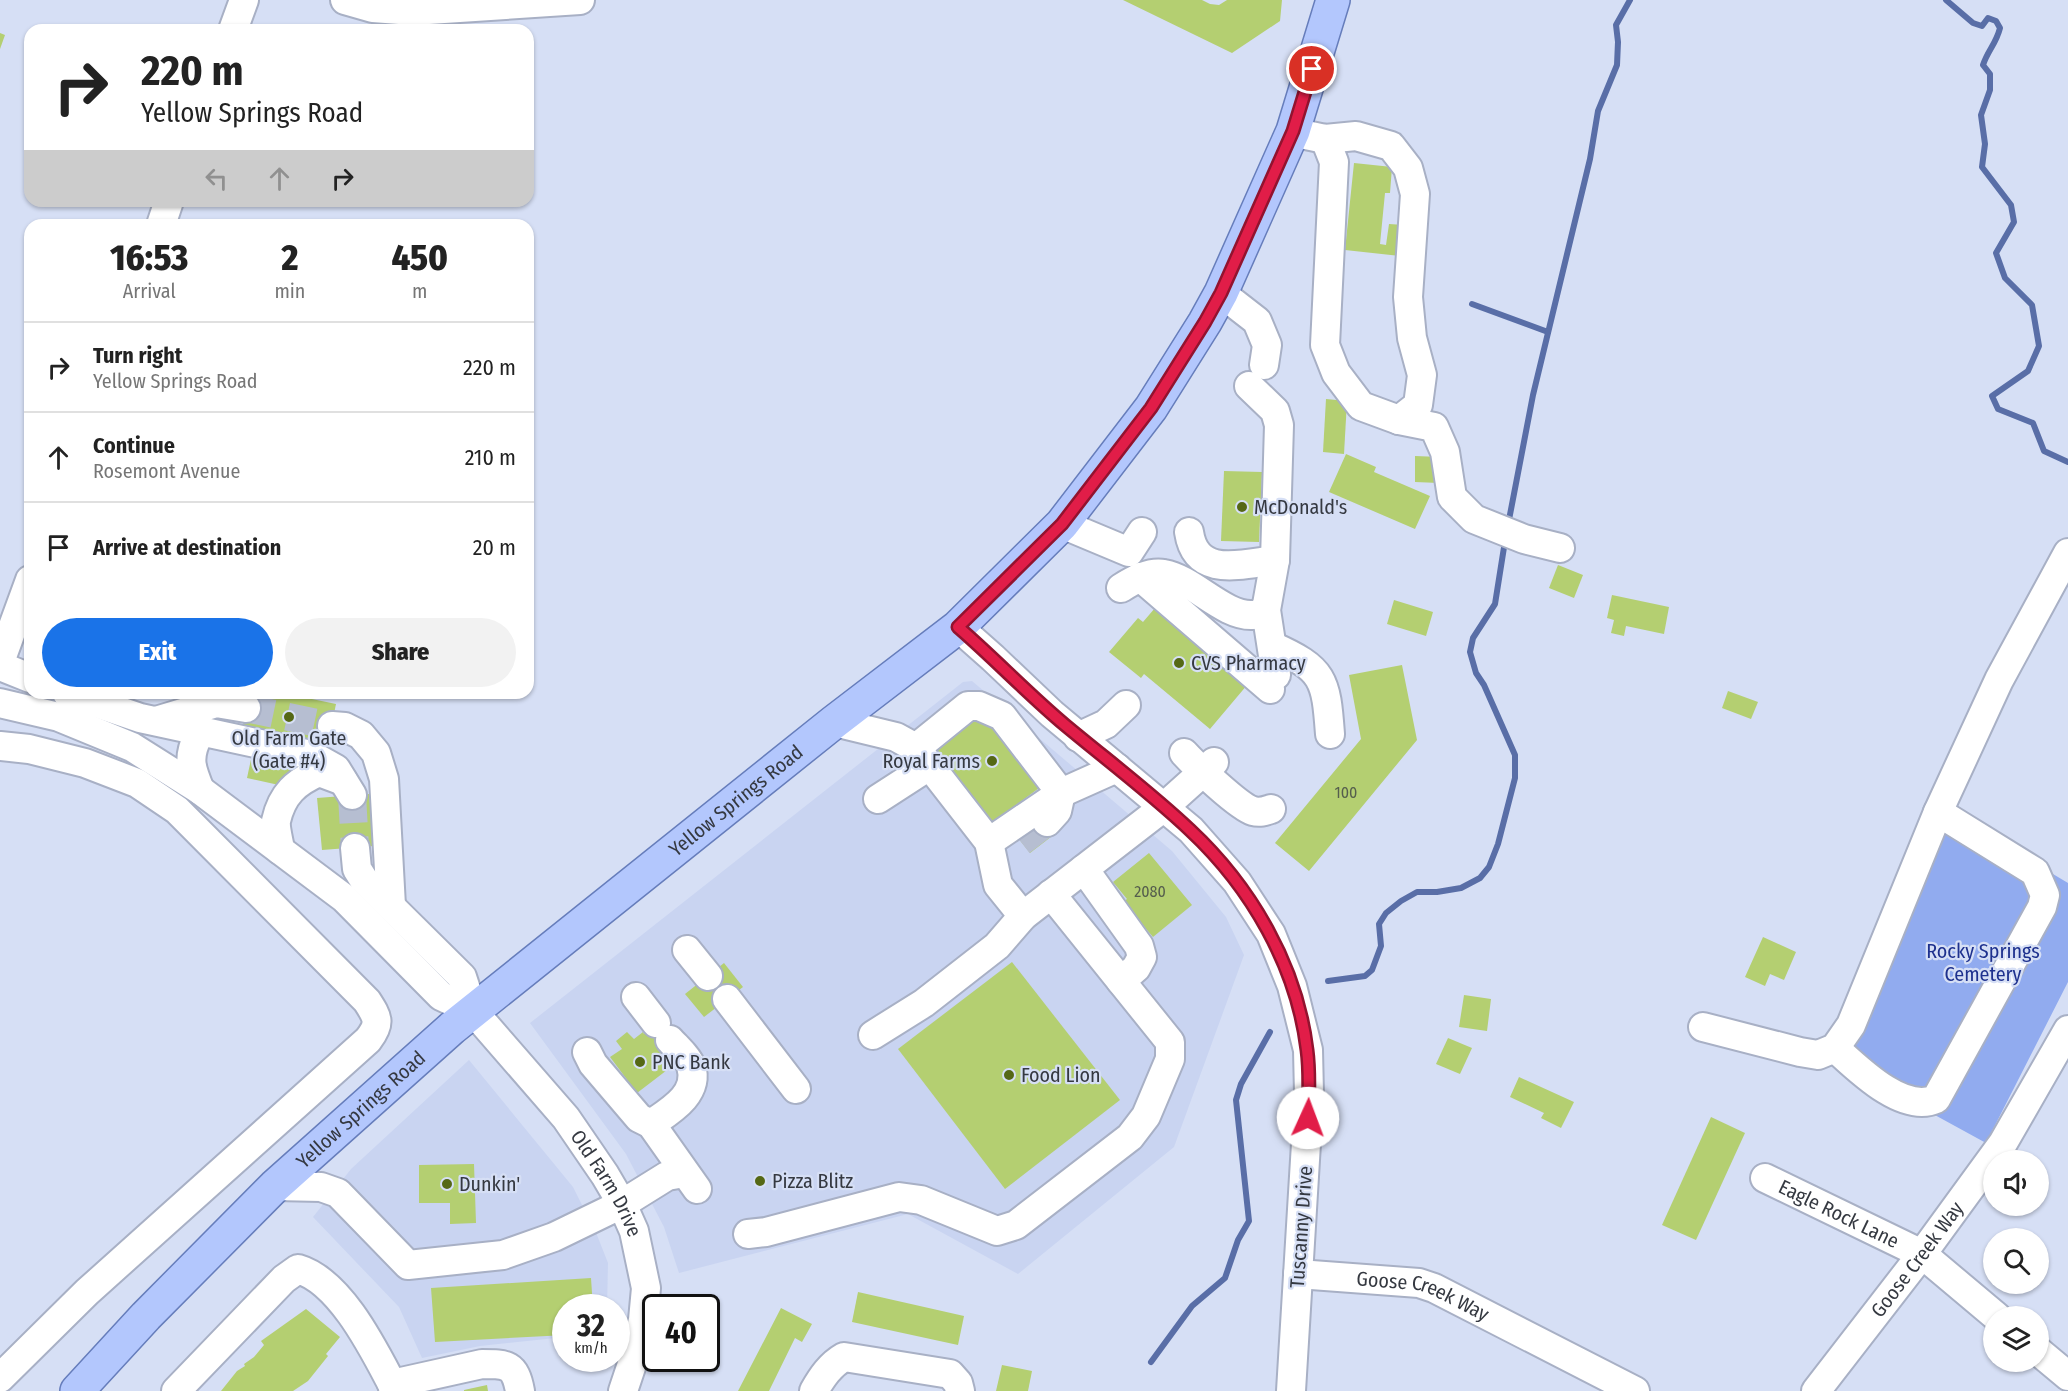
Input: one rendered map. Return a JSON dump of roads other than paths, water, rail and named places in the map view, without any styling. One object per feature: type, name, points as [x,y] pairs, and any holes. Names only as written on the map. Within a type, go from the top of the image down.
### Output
[{"type":"main road","name":"Yellow Springs Road","points":[[77,1391],[146,1316],[275,1186],[452,1028],[834,722],[958,627],[1062,524],[1151,408],[1221,293],[1293,131],[1333,0]]},
{"type":"street","points":[[234,24],[244,0]]},
{"type":"street","points":[[345,0],[373,8],[413,11],[580,0]]},
{"type":"street","points":[[1293,131],[1325,139],[1356,136],[1391,146],[1408,168],[1415,194],[1408,297],[1412,338],[1422,375],[1418,405],[1399,420]]},
{"type":"street","points":[[1325,139],[1334,162],[1325,345],[1336,373],[1361,405],[1399,420],[1434,427],[1445,452],[1452,497],[1474,519],[1524,539],[1560,548]]},
{"type":"street","points":[[1130,582],[1273,682],[1272,646],[1266,610],[1275,560],[1279,425],[1275,411],[1256,376],[1267,345],[1257,321],[1221,293]]},
{"type":"street","points":[[1062,524],[1135,542],[1130,582]]},
{"type":"street","points":[[1189,532],[1195,551],[1203,559],[1213,564],[1223,566],[1275,560]]},
{"type":"street","points":[[1703,1027],[1818,1055],[1834,1048],[1851,1025],[1938,812],[1999,680],[2068,554]]},
{"type":"street","points":[[1130,582],[1165,574],[1242,614],[1255,615],[1266,610]]},
{"type":"street","points":[[24,597],[0,664],[24,675]]},
{"type":"street","name":"Tuscanny Drive","points":[[958,627],[1034,699],[1191,830],[1237,882],[1271,934],[1292,986],[1308,1050],[1309,1094],[1291,1391]]},
{"type":"street","points":[[1272,646],[1296,657],[1315,670],[1328,697],[1330,734]]},
{"type":"street","points":[[85,699],[155,722],[310,755],[336,769],[348,788],[319,772],[300,781],[284,798],[276,822],[280,850]]},
{"type":"street","points":[[0,703],[59,717],[132,747],[200,790],[344,898],[441,996],[473,1011]]},
{"type":"street","points":[[155,722],[216,703],[246,708]]},
{"type":"street","points":[[1078,736],[1106,724],[1126,705]]},
{"type":"street","points":[[878,799],[923,757],[968,706],[979,706],[1002,716],[1061,793],[1057,811],[1047,822]]},
{"type":"street","points":[[834,722],[896,737],[923,757],[991,852],[998,885],[1023,916]]},
{"type":"street","points":[[332,726],[345,727],[361,735],[376,753],[384,779],[391,906]]},
{"type":"street","points":[[200,790],[192,770],[191,750],[198,736],[207,733]]},
{"type":"street","points":[[0,746],[29,749],[85,762],[137,783],[177,810],[367,1001],[377,1016],[376,1029],[368,1040],[87,1292],[0,1377]]},
{"type":"street","points":[[873,1035],[924,1003],[998,946],[1023,916],[1164,807],[1200,763],[1251,811],[1263,812],[1271,809]]},
{"type":"street","points":[[991,852],[1061,793],[1117,768]]},
{"type":"street","points":[[1834,1048],[1859,1070],[1897,1095],[1912,1102],[1926,1103],[1936,1099],[2042,907],[2044,895],[2035,872],[1938,812]]},
{"type":"street","points":[[991,852],[1022,842]]},
{"type":"street","points":[[355,848],[357,869],[364,880],[462,977],[473,1011]]},
{"type":"street","points":[[1084,869],[1139,946],[1142,957],[1136,968],[1121,981]]},
{"type":"street","points":[[748,1234],[766,1233],[898,1197],[921,1200],[997,1231],[1016,1225],[1130,1137],[1146,1116],[1170,1059],[1170,1042],[1051,894]]},
{"type":"street","points":[[687,950],[708,976]]},
{"type":"street","points":[[636,997],[691,1065],[692,1081],[688,1095],[651,1124]]},
{"type":"street","points":[[727,999],[796,1089]]},
{"type":"street","name":"Old Farm Drive","points":[[473,1011],[566,1118],[605,1175],[634,1231],[646,1288],[643,1320],[623,1391]]},
{"type":"street","name":"Goose Creek Way","points":[[1816,1391],[1922,1254],[2003,1143],[2068,1030]]},
{"type":"street","points":[[275,1186],[321,1187],[338,1193],[408,1265],[503,1255],[554,1237],[622,1204],[667,1176],[690,1181],[651,1124],[639,1118],[593,1064],[588,1052]]},
{"type":"street","name":"Eagle Rock Lane","points":[[1765,1178],[1922,1254],[1984,1306]]},
{"type":"street","points":[[176,1391],[284,1279],[298,1269],[310,1272],[322,1280],[364,1331],[393,1388],[482,1364],[496,1364],[507,1366],[517,1376],[520,1391]]},
{"type":"street","name":"Goose Creek Way","points":[[1298,1274],[1419,1283],[1434,1288],[1635,1391]]},
{"type":"street","points":[[814,1391],[835,1362],[844,1357],[950,1374],[958,1383],[960,1391]]},
{"type":"street","points":[[2049,1360],[2068,1376]]},
{"type":"waterway","points":[[1508,525],[1533,395],[1590,159],[1598,111],[1617,65],[1616,25],[1630,0]]},
{"type":"waterway","points":[[1946,0],[1973,23],[1982,26],[1988,18],[1996,21],[2000,28],[1983,65],[1990,74],[1990,90],[1981,115],[1985,144],[1982,167],[2011,205],[2014,222],[1996,253],[2005,278],[2032,305],[2039,346],[2028,371],[1992,396],[1998,409],[2033,423],[2044,451],[2068,462]]},
{"type":"waterway","points":[[1472,304],[1548,332]]},
{"type":"waterway","points":[[1328,981],[1365,976],[1372,970],[1381,946],[1379,924],[1386,913],[1401,901],[1417,892],[1437,892],[1461,888],[1480,878],[1489,867],[1498,844],[1515,778],[1515,755],[1484,685],[1476,673],[1470,652],[1473,638],[1495,604],[1505,541]]},
{"type":"waterway","points":[[1151,1362],[1192,1306],[1225,1278],[1238,1240],[1249,1221],[1236,1100],[1241,1084],[1270,1032]]},
{"type":"tunnel","points":[[246,708],[332,726]]},
{"type":"tunnel","points":[[352,795],[355,848]]},
{"type":"tunnel","points":[[1021,842],[1047,822]]},
{"type":"place","name":"McDonald's","points":[[1242,507]]},
{"type":"place","name":"CVS Pharmacy","points":[[1179,663]]},
{"type":"place","name":"Old Farm Gate (Gate #4)","points":[[289,717]]},
{"type":"place","name":"Royal Farms","points":[[992,761]]},
{"type":"place","name":"PNC Bank","points":[[640,1062]]},
{"type":"place","name":"Food Lion","points":[[1009,1075]]},
{"type":"place","name":"Pizza Blitz","points":[[760,1181]]},
{"type":"place","name":"Dunkin'","points":[[447,1184]]},
{"type":"park label","name":"Rocky Springs Cemetery","points":[[1983,962]]}]
